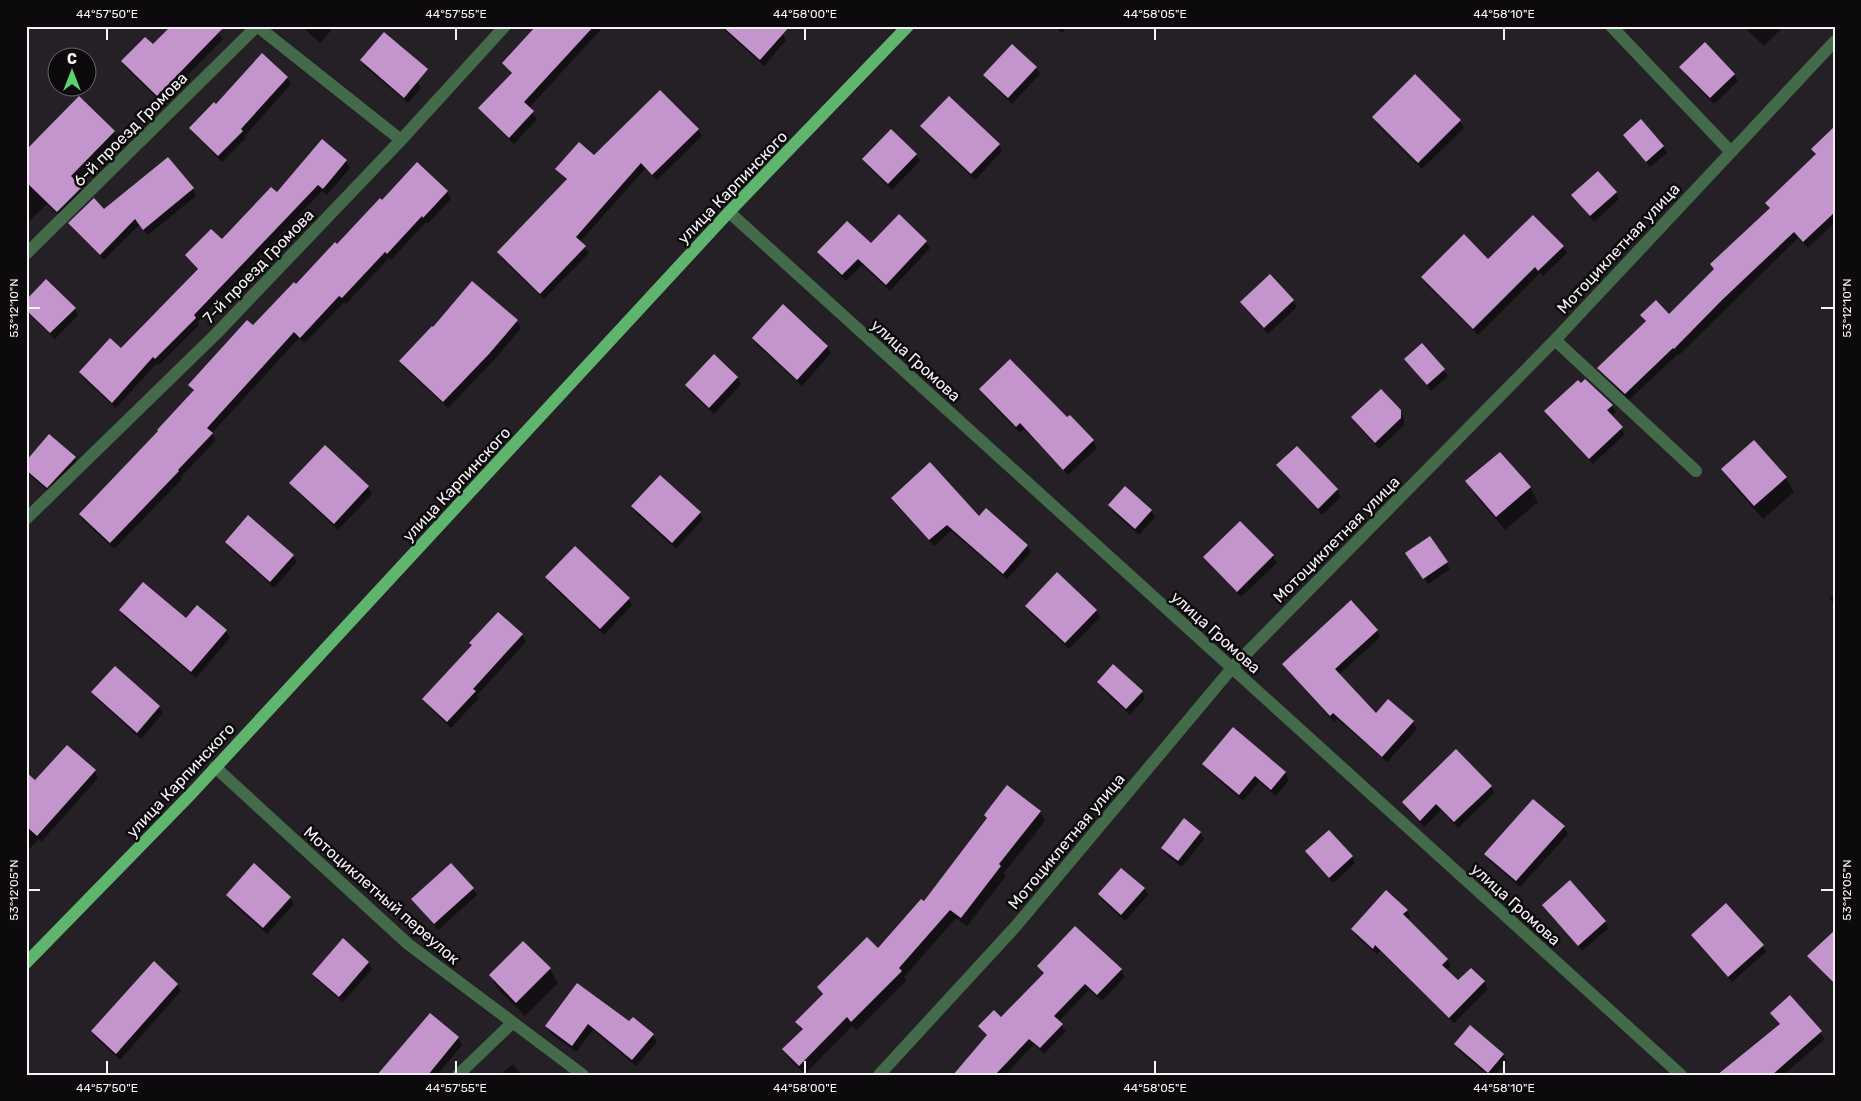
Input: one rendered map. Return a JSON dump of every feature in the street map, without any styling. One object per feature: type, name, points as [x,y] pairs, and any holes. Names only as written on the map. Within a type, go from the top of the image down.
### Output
[{"type":"main road","name":"улица Карпинского","points":[[26,963],[215,767],[729,212],[908,26]]},
{"type":"street","points":[[257,26],[401,140]]},
{"type":"street","name":"6-й проезд Громова","points":[[26,254],[257,26]]},
{"type":"street","name":"7-й проезд Громова","points":[[26,519],[216,334],[401,140],[505,26]]},
{"type":"street","points":[[1611,26],[1731,152]]},
{"type":"street","name":"Мотоциклетная улица","points":[[879,1075],[1016,926],[1232,668],[1555,340],[1835,41]]},
{"type":"street","name":"улица Громова","points":[[729,212],[1680,1075]]},
{"type":"street","points":[[1555,340],[1696,471]]},
{"type":"street","name":"Мотоциклетный переулок","points":[[215,767],[408,944],[583,1075]]},
{"type":"street","points":[[458,1075],[512,1023]]},
{"type":"building","points":[[171,26],[225,26],[157,96],[121,61],[145,37],[153,44]]},
{"type":"building","points":[[536,26],[594,26],[524,102],[534,111],[509,138],[478,108],[512,73],[502,63]]},
{"type":"building","points":[[722,26],[790,26],[760,60]]},
{"type":"building","points":[[384,32],[428,69],[404,98],[360,60]]},
{"type":"building","points":[[1705,42],[1735,74],[1710,98],[1679,67]]},
{"type":"building","points":[[1012,44],[1037,67],[1008,98],[983,75]]},
{"type":"building","points":[[262,53],[288,77],[241,129],[243,131],[218,156],[189,128],[214,102],[216,104]]},
{"type":"building","points":[[1415,74],[1461,120],[1418,163],[1372,117]]},
{"type":"building","points":[[660,90],[699,129],[652,175],[641,163],[576,237],[586,246],[540,294],[497,252],[567,179],[555,169],[579,142],[594,155]]},
{"type":"building","points":[[949,96],[1000,144],[971,174],[920,126]]},
{"type":"building","points":[[77,98],[81,98],[115,131],[71,176],[82,187],[57,212],[26,182],[26,150]]},
{"type":"building","points":[[1641,119],[1664,146],[1646,162],[1623,135]]},
{"type":"building","points":[[1835,126],[1835,212],[1803,242],[1794,232],[1625,394],[1597,368],[1646,321],[1640,315],[1656,300],[1669,314],[1714,269],[1710,264],[1770,208],[1765,203],[1816,154],[1811,149]]},
{"type":"building","points":[[891,129],[917,154],[888,184],[862,159]]},
{"type":"building","points":[[322,139],[347,160],[323,189],[318,185],[194,315],[196,318],[155,359],[153,357],[112,403],[79,372],[110,338],[121,348],[198,269],[185,255],[211,229],[222,239],[271,187],[277,192]]},
{"type":"building","points":[[168,157],[194,188],[143,230],[135,219],[100,255],[68,223],[94,198],[104,209]]},
{"type":"building","points":[[417,162],[448,191],[387,254],[385,252],[342,298],[339,296],[300,338],[294,332],[207,428],[213,433],[110,543],[79,514],[194,390],[188,385],[247,320],[253,325],[294,282],[296,284],[335,242],[337,244],[380,198],[382,200]]},
{"type":"building","points":[[1598,171],[1617,192],[1590,216],[1571,195]]},
{"type":"building","points":[[899,214],[927,241],[886,285],[858,259],[842,275],[817,252],[847,221],[871,243]]},
{"type":"building","points":[[1533,215],[1564,246],[1538,271],[1535,267],[1473,329],[1421,277],[1464,234],[1488,259]]},
{"type":"building","points":[[1270,274],[1294,300],[1264,328],[1240,302]]},
{"type":"building","points":[[46,279],[76,308],[50,333],[26,310],[26,300]]},
{"type":"building","points":[[472,281],[518,320],[489,354],[443,402],[399,361],[433,327]]},
{"type":"building","points":[[783,304],[828,346],[797,380],[752,338]]},
{"type":"building","points":[[1422,343],[1445,369],[1427,385],[1404,359]]},
{"type":"building","points":[[714,354],[738,377],[709,408],[685,385]]},
{"type":"building","points":[[1010,359],[1067,417],[1070,415],[1094,440],[1063,470],[1020,423],[1016,427],[979,389]]},
{"type":"building","points":[[1585,379],[1613,405],[1607,410],[1623,427],[1589,459],[1544,411],[1578,380],[1581,383]]},
{"type":"building","points":[[1381,389],[1401,410],[1401,418],[1375,443],[1351,417]]},
{"type":"building","points":[[49,434],[76,457],[47,488],[26,470],[26,461]]},
{"type":"building","points":[[1754,440],[1787,477],[1754,506],[1721,469]]},
{"type":"building","points":[[325,445],[369,486],[334,524],[289,483]]},
{"type":"building","points":[[1297,446],[1338,489],[1318,509],[1276,465]]},
{"type":"building","points":[[1500,452],[1531,487],[1496,517],[1465,481]]},
{"type":"building","points":[[930,462],[979,516],[986,508],[1028,545],[1003,574],[947,525],[929,540],[891,498]]},
{"type":"building","points":[[660,475],[701,512],[672,543],[631,506]]},
{"type":"building","points":[[1125,486],[1152,510],[1135,529],[1108,505]]},
{"type":"building","points":[[248,515],[294,555],[270,582],[225,542]]},
{"type":"building","points":[[1240,521],[1274,555],[1237,592],[1203,557]]},
{"type":"building","points":[[1430,536],[1448,562],[1423,579],[1405,553]]},
{"type":"building","points":[[575,546],[630,598],[600,629],[545,577]]},
{"type":"building","points":[[1057,572],[1097,610],[1065,643],[1025,606]]},
{"type":"building","points":[[143,582],[186,618],[197,605],[227,630],[191,672],[119,610]]},
{"type":"building","points":[[1351,600],[1378,630],[1335,669],[1376,713],[1388,699],[1414,721],[1382,757],[1333,713],[1330,716],[1282,664]]},
{"type":"building","points":[[498,612],[523,634],[473,689],[476,691],[447,722],[422,699],[472,645],[469,643]]},
{"type":"building","points":[[1113,664],[1143,691],[1126,709],[1097,682]]},
{"type":"building","points":[[115,666],[160,706],[137,733],[91,692]]},
{"type":"building","points":[[1233,727],[1286,772],[1271,790],[1255,776],[1239,795],[1202,764]]},
{"type":"building","points":[[67,745],[96,770],[37,836],[26,826],[26,772],[35,780]]},
{"type":"building","points":[[1456,749],[1492,786],[1454,822],[1436,804],[1420,821],[1402,802]]},
{"type":"building","points":[[1007,785],[1041,811],[999,864],[1001,866],[961,918],[950,910],[899,968],[902,971],[851,1022],[847,1017],[799,1066],[782,1049],[803,1029],[795,1022],[823,994],[817,987],[867,937],[878,948],[921,899],[924,901],[987,818],[984,815]]},
{"type":"building","points":[[1533,799],[1565,826],[1516,881],[1484,854]]},
{"type":"building","points":[[1184,818],[1201,832],[1178,861],[1161,848]]},
{"type":"building","points":[[1329,830],[1353,856],[1329,878],[1305,851]]},
{"type":"building","points":[[254,863],[291,897],[263,928],[226,895]]},
{"type":"building","points":[[451,863],[474,888],[434,924],[411,899]]},
{"type":"building","points":[[1121,868],[1145,888],[1121,915],[1098,894]]},
{"type":"building","points":[[1570,880],[1606,921],[1578,946],[1542,905]]},
{"type":"building","points":[[1386,890],[1408,910],[1403,914],[1448,959],[1442,965],[1458,980],[1471,968],[1485,981],[1449,1018],[1375,945],[1373,949],[1351,929]]},
{"type":"building","points":[[1726,903],[1764,945],[1728,977],[1691,935]]},
{"type":"building","points":[[1075,926],[1122,969],[1097,995],[1085,984],[1054,1016],[1063,1024],[1040,1048],[1029,1039],[995,1075],[953,1075],[987,1035],[978,1026],[994,1010],[1001,1017],[1044,973],[1037,966]]},
{"type":"building","points":[[1835,930],[1835,984],[1807,956]]},
{"type":"building","points":[[343,938],[369,962],[339,997],[312,974]]},
{"type":"building","points":[[523,941],[551,968],[516,1003],[489,975]]},
{"type":"building","points":[[154,961],[178,984],[116,1054],[91,1031]]},
{"type":"building","points":[[577,983],[629,1021],[633,1017],[654,1034],[632,1060],[588,1024],[572,1046],[545,1026]]},
{"type":"building","points":[[1790,995],[1822,1031],[1772,1075],[1717,1075],[1780,1024],[1770,1013]]},
{"type":"building","points":[[430,1013],[459,1037],[428,1075],[377,1075]]},
{"type":"building","points":[[1470,1025],[1504,1054],[1488,1073],[1454,1044]]}]
